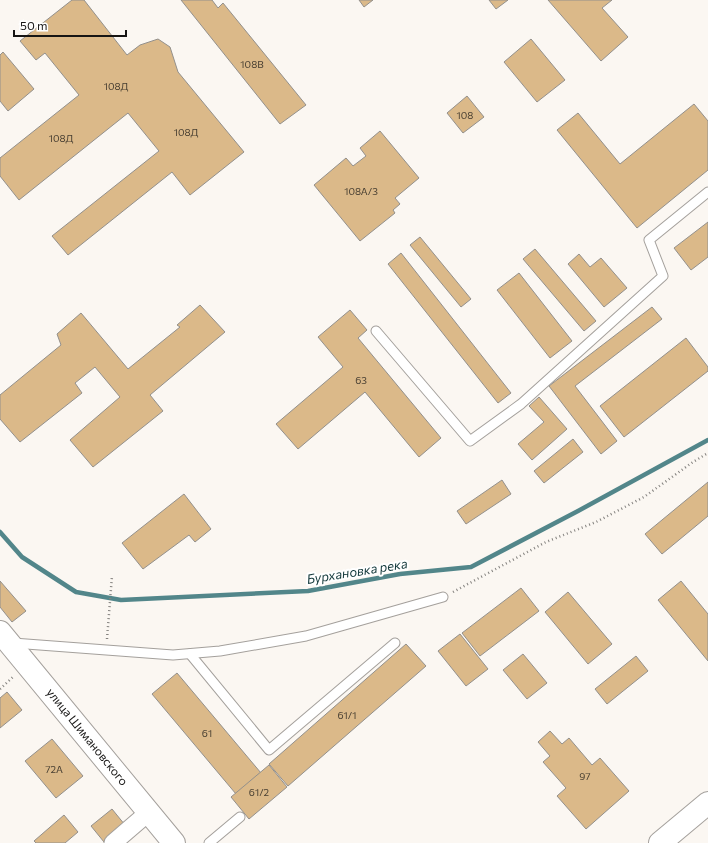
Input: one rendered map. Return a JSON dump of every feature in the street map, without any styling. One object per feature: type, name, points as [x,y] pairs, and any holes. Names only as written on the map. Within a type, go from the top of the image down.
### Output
[{"type":"street","name":"улица Шимановского","points":[[3,642],[174,843]]},
{"type":"street","points":[[660,843],[708,803]]},
{"type":"street","points":[[113,843],[149,812]]},
{"type":"lane","points":[[376,332],[470,441],[521,404],[663,276],[649,240],[708,192]]},
{"type":"lane","points":[[3,642],[173,655],[220,651],[306,636],[443,597]]},
{"type":"lane","points":[[190,654],[269,750],[395,643]]},
{"type":"lane","points":[[209,843],[240,817]]},
{"type":"path","points":[[443,597],[546,542],[596,522],[644,497],[708,453]]},
{"type":"path","points":[[106,650],[112,576]]},
{"type":"building","points":[[72,0],[84,0],[127,55],[140,45],[158,39],[170,47],[178,72],[244,152],[190,195],[172,172],[68,255],[52,236],[159,151],[128,113],[19,200],[0,176],[0,158],[79,95],[45,53],[36,60],[20,41]]},
{"type":"building","points":[[181,0],[212,0],[218,8],[223,3],[306,105],[280,124]]},
{"type":"building","points":[[359,0],[373,0],[364,7]]},
{"type":"building","points":[[489,0],[508,0],[496,9]]},
{"type":"building","points":[[548,0],[612,0],[602,8],[628,37],[601,61]]},
{"type":"building","points":[[531,39],[565,80],[537,102],[504,62]]},
{"type":"building","points":[[3,52],[34,89],[8,111],[0,101],[0,55]]},
{"type":"building","points":[[467,96],[484,117],[463,133],[447,113]]},
{"type":"building","points":[[694,104],[708,121],[708,170],[637,228],[557,130],[578,113],[620,164]]},
{"type":"building","points":[[380,131],[419,178],[395,198],[400,204],[393,210],[395,213],[360,241],[314,185],[346,158],[353,166],[366,156],[360,148]]},
{"type":"building","points":[[708,222],[708,257],[691,270],[674,248]]},
{"type":"building","points":[[420,237],[471,299],[461,307],[410,245]]},
{"type":"building","points":[[535,249],[596,321],[584,331],[523,259]]},
{"type":"building","points":[[401,253],[511,393],[498,403],[388,264]]},
{"type":"building","points":[[579,254],[590,267],[601,258],[627,288],[604,307],[568,264]]},
{"type":"building","points":[[519,273],[572,341],[550,358],[497,290]]},
{"type":"building","points":[[200,305],[225,332],[150,395],[163,411],[93,467],[70,440],[120,397],[95,367],[75,383],[82,393],[20,442],[0,419],[0,395],[61,345],[57,334],[81,313],[128,369],[180,327],[177,325]]},
{"type":"building","points":[[652,307],[662,319],[575,386],[617,441],[601,454],[549,386]]},
{"type":"building","points":[[350,310],[367,330],[358,338],[441,438],[419,457],[365,392],[298,449],[276,424],[343,367],[318,337]]},
{"type":"building","points":[[686,338],[708,367],[708,371],[624,437],[600,406]]},
{"type":"building","points":[[539,397],[567,429],[532,460],[518,444],[544,422],[529,406]]},
{"type":"building","points":[[573,439],[583,452],[544,483],[534,471]]},
{"type":"building","points":[[502,480],[511,494],[466,524],[457,511]]},
{"type":"building","points":[[708,482],[708,516],[662,554],[645,534]]},
{"type":"building","points":[[184,494],[211,529],[195,542],[189,535],[143,569],[122,543]]},
{"type":"building","points":[[0,581],[26,611],[12,622],[0,607]]},
{"type":"building","points":[[681,581],[708,614],[708,661],[658,600]]},
{"type":"building","points":[[521,588],[539,611],[480,656],[462,633]]},
{"type":"building","points":[[568,592],[612,644],[588,664],[545,612]]},
{"type":"building","points":[[460,634],[488,669],[466,686],[438,651]]},
{"type":"building","points":[[406,644],[426,666],[288,786],[269,764]]},
{"type":"building","points":[[523,654],[547,683],[527,699],[503,670]]},
{"type":"building","points":[[636,656],[648,671],[607,704],[595,689]]},
{"type":"building","points":[[177,673],[261,773],[236,794],[152,694]]},
{"type":"building","points":[[7,692],[22,710],[0,728],[0,698]]},
{"type":"building","points":[[550,731],[562,744],[569,738],[592,765],[600,758],[629,791],[586,829],[557,796],[566,788],[543,762],[550,756],[538,742]]},
{"type":"building","points":[[52,739],[83,776],[56,798],[25,761]]},
{"type":"building","points":[[269,765],[287,787],[249,819],[231,797]]},
{"type":"building","points":[[112,809],[125,825],[104,842],[91,826]]},
{"type":"building","points":[[64,815],[78,832],[65,843],[36,843],[34,841]]},
{"type":"waterway","name":"Бурхановка река","points":[[0,532],[22,557],[76,592],[121,600],[308,591],[400,574],[471,567],[708,440]]}]
